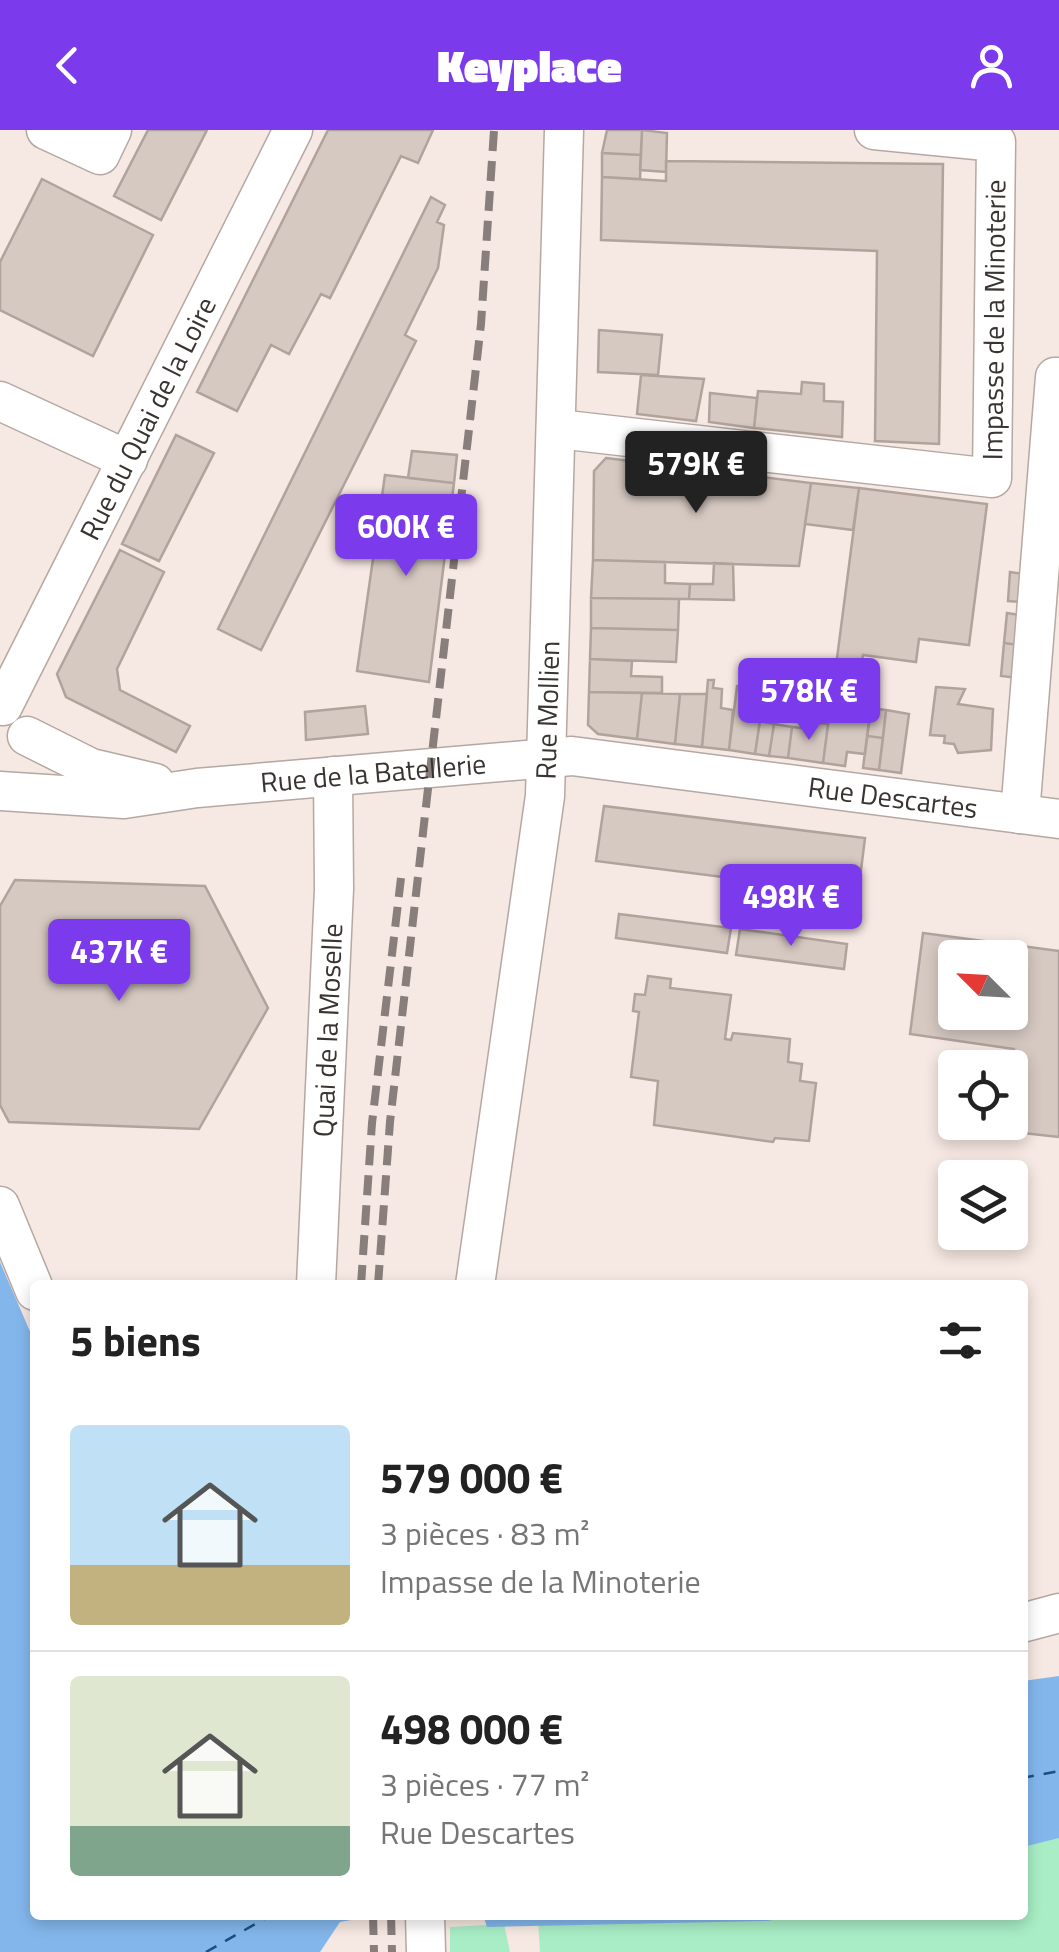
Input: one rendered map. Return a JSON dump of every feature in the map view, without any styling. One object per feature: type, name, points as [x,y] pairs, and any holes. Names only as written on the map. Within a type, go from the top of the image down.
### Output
[{"type":"street","points":[[46,130],[100,155],[112,130]]},
{"type":"street","name":"Rue du Quai de la Loire","points":[[1,706],[292,130]]},
{"type":"street","name":"Rue Mollien","points":[[476,1280],[532,907],[548,756],[564,130]]},
{"type":"street","name":"Impasse de la Minoterie","points":[[558,429],[992,478],[996,142],[874,130]]},
{"type":"street","points":[[1020,814],[1055,376],[1059,377]]},
{"type":"street","points":[[0,400],[128,460]]},
{"type":"street","points":[[0,790],[24,766],[27,736],[21,722],[1,706]]},
{"type":"street","name":"Rue de la Batellerie","points":[[27,736],[91,768],[197,788]]},
{"type":"street","name":"Rue Descartes","points":[[548,756],[602,759],[1059,819]]},
{"type":"street","name":"Rue de la Batellerie","points":[[0,790],[124,798],[548,756]]},
{"type":"street","name":"Quai de la Moselle","points":[[316,1280],[334,889],[333,776]]},
{"type":"street","points":[[0,1206],[31,1280]]},
{"type":"street","points":[[1028,1605],[1059,1609]]},
{"type":"street","points":[[1028,1621],[1059,1609]]},
{"type":"street","points":[[424,1920],[426,1952]]},
{"type":"green space","points":[[1059,1836],[1059,1952],[540,1952],[538,1920],[1028,1920],[1028,1842]]},
{"type":"green space","points":[[504,1924],[510,1952],[450,1952],[450,1927]]},
{"type":"water","points":[[0,1262],[30,1331],[30,1920],[351,1920],[340,1922],[320,1952],[0,1952]]},
{"type":"water","points":[[1059,1676],[1059,1838],[1028,1846],[1028,1680]]},
{"type":"water","points":[[485,1920],[773,1920],[766,1921],[487,1927]]},
{"type":"building","points":[[148,130],[207,130],[161,220],[114,196]]},
{"type":"building","points":[[328,130],[433,130],[418,163],[401,156],[330,298],[321,294],[289,354],[271,345],[237,411],[197,392]]},
{"type":"building","points":[[607,130],[642,130],[641,155],[602,153]]},
{"type":"building","points":[[642,130],[667,133],[666,172],[640,170]]},
{"type":"building","points":[[602,153],[641,155],[640,179],[602,177]]},
{"type":"building","points":[[666,161],[943,164],[939,444],[875,441],[877,251],[601,240],[602,177],[666,181]]},
{"type":"building","points":[[42,179],[153,235],[93,356],[0,310],[0,262]]},
{"type":"building","points":[[431,197],[445,205],[437,222],[444,225],[438,268],[405,335],[416,341],[261,650],[218,629]]},
{"type":"building","points":[[599,330],[662,335],[658,375],[598,372]]},
{"type":"building","points":[[641,375],[704,379],[696,421],[637,414]]},
{"type":"building","points":[[802,382],[824,384],[824,401],[843,402],[842,437],[754,428],[758,391],[801,394]]},
{"type":"building","points":[[710,393],[757,398],[754,428],[709,422]]},
{"type":"building","points":[[176,435],[214,453],[159,561],[122,544]]},
{"type":"building","points":[[412,451],[457,455],[454,483],[408,478]]},
{"type":"building","points":[[606,458],[811,483],[799,566],[593,560],[594,471]]},
{"type":"building","points":[[385,475],[454,483],[429,682],[357,671]]},
{"type":"building","points":[[811,483],[859,488],[853,530],[805,524]]},
{"type":"building","points":[[859,488],[987,504],[969,645],[919,639],[916,662],[863,655],[861,670],[836,666]]},
{"type":"building","points":[[120,550],[164,572],[117,669],[120,690],[190,726],[176,752],[66,697],[57,674]]},
{"type":"building","points":[[593,560],[665,562],[665,583],[690,584],[689,599],[591,598]]},
{"type":"building","points":[[714,563],[733,564],[734,600],[689,599],[690,584],[713,584]]},
{"type":"building","points":[[1010,572],[1024,574],[1022,602],[1008,601]]},
{"type":"building","points":[[591,598],[679,599],[678,630],[591,628]]},
{"type":"building","points":[[1007,613],[1020,615],[1018,645],[1004,643]]},
{"type":"building","points":[[591,628],[678,630],[676,662],[590,659]]},
{"type":"building","points":[[1004,643],[1021,645],[1019,678],[1001,676]]},
{"type":"building","points":[[590,659],[632,661],[631,676],[662,677],[662,693],[589,692]]},
{"type":"building","points":[[836,666],[861,670],[859,688],[833,685]]},
{"type":"building","points":[[708,680],[714,680],[713,688],[722,689],[721,708],[733,710],[729,750],[702,747]]},
{"type":"building","points":[[833,685],[859,688],[857,706],[831,703]]},
{"type":"building","points":[[737,686],[749,687],[746,710],[761,712],[755,754],[729,750]]},
{"type":"building","points":[[936,687],[965,689],[958,704],[993,709],[991,750],[958,753],[954,744],[944,743],[945,736],[930,735]]},
{"type":"building","points":[[589,692],[642,693],[637,739],[598,734],[588,725]]},
{"type":"building","points":[[642,693],[680,694],[675,744],[637,739]]},
{"type":"building","points":[[680,694],[707,694],[702,747],[675,744]]},
{"type":"building","points":[[831,703],[871,708],[865,754],[847,752],[845,766],[823,763]]},
{"type":"building","points":[[365,706],[368,734],[306,740],[305,712]]},
{"type":"building","points":[[871,708],[886,710],[883,738],[867,736]]},
{"type":"building","points":[[886,710],[909,714],[901,773],[879,770]]},
{"type":"building","points":[[760,721],[774,724],[769,756],[755,754]]},
{"type":"building","points":[[811,722],[828,724],[823,763],[788,758],[792,727],[810,729]]},
{"type":"building","points":[[774,724],[792,727],[788,758],[769,756]]},
{"type":"building","points":[[867,736],[883,738],[879,770],[863,768]]},
{"type":"building","points":[[604,806],[865,838],[858,894],[596,861]]},
{"type":"building","points":[[15,880],[205,886],[268,1008],[199,1129],[9,1122],[0,1105],[0,906]]},
{"type":"building","points":[[619,914],[731,928],[727,953],[616,938]]},
{"type":"building","points":[[740,929],[847,944],[844,969],[736,955]]},
{"type":"building","points":[[923,933],[976,940],[938,940],[938,1030],[1028,1030],[1028,947],[1059,951],[1059,1137],[1028,1134],[1028,1050],[910,1034]]},
{"type":"building","points":[[648,976],[671,979],[670,988],[731,995],[725,1039],[731,1040],[733,1033],[790,1039],[788,1062],[802,1064],[800,1081],[816,1083],[809,1141],[775,1138],[773,1142],[654,1125],[658,1081],[631,1077],[639,1012],[633,1011],[635,994],[645,995]]},
{"type":"ferry route","points":[[1028,1777],[1059,1771]]},
{"type":"ferry route","points":[[206,1952],[262,1920]]},
{"type":"railway","points":[[378,1280],[390,1122],[481,324],[494,130]]},
{"type":"railway","points":[[361,1280],[372,1123],[401,878]]},
{"type":"railway","points":[[373,1920],[374,1952]]},
{"type":"railway","points":[[391,1920],[392,1952]]}]
